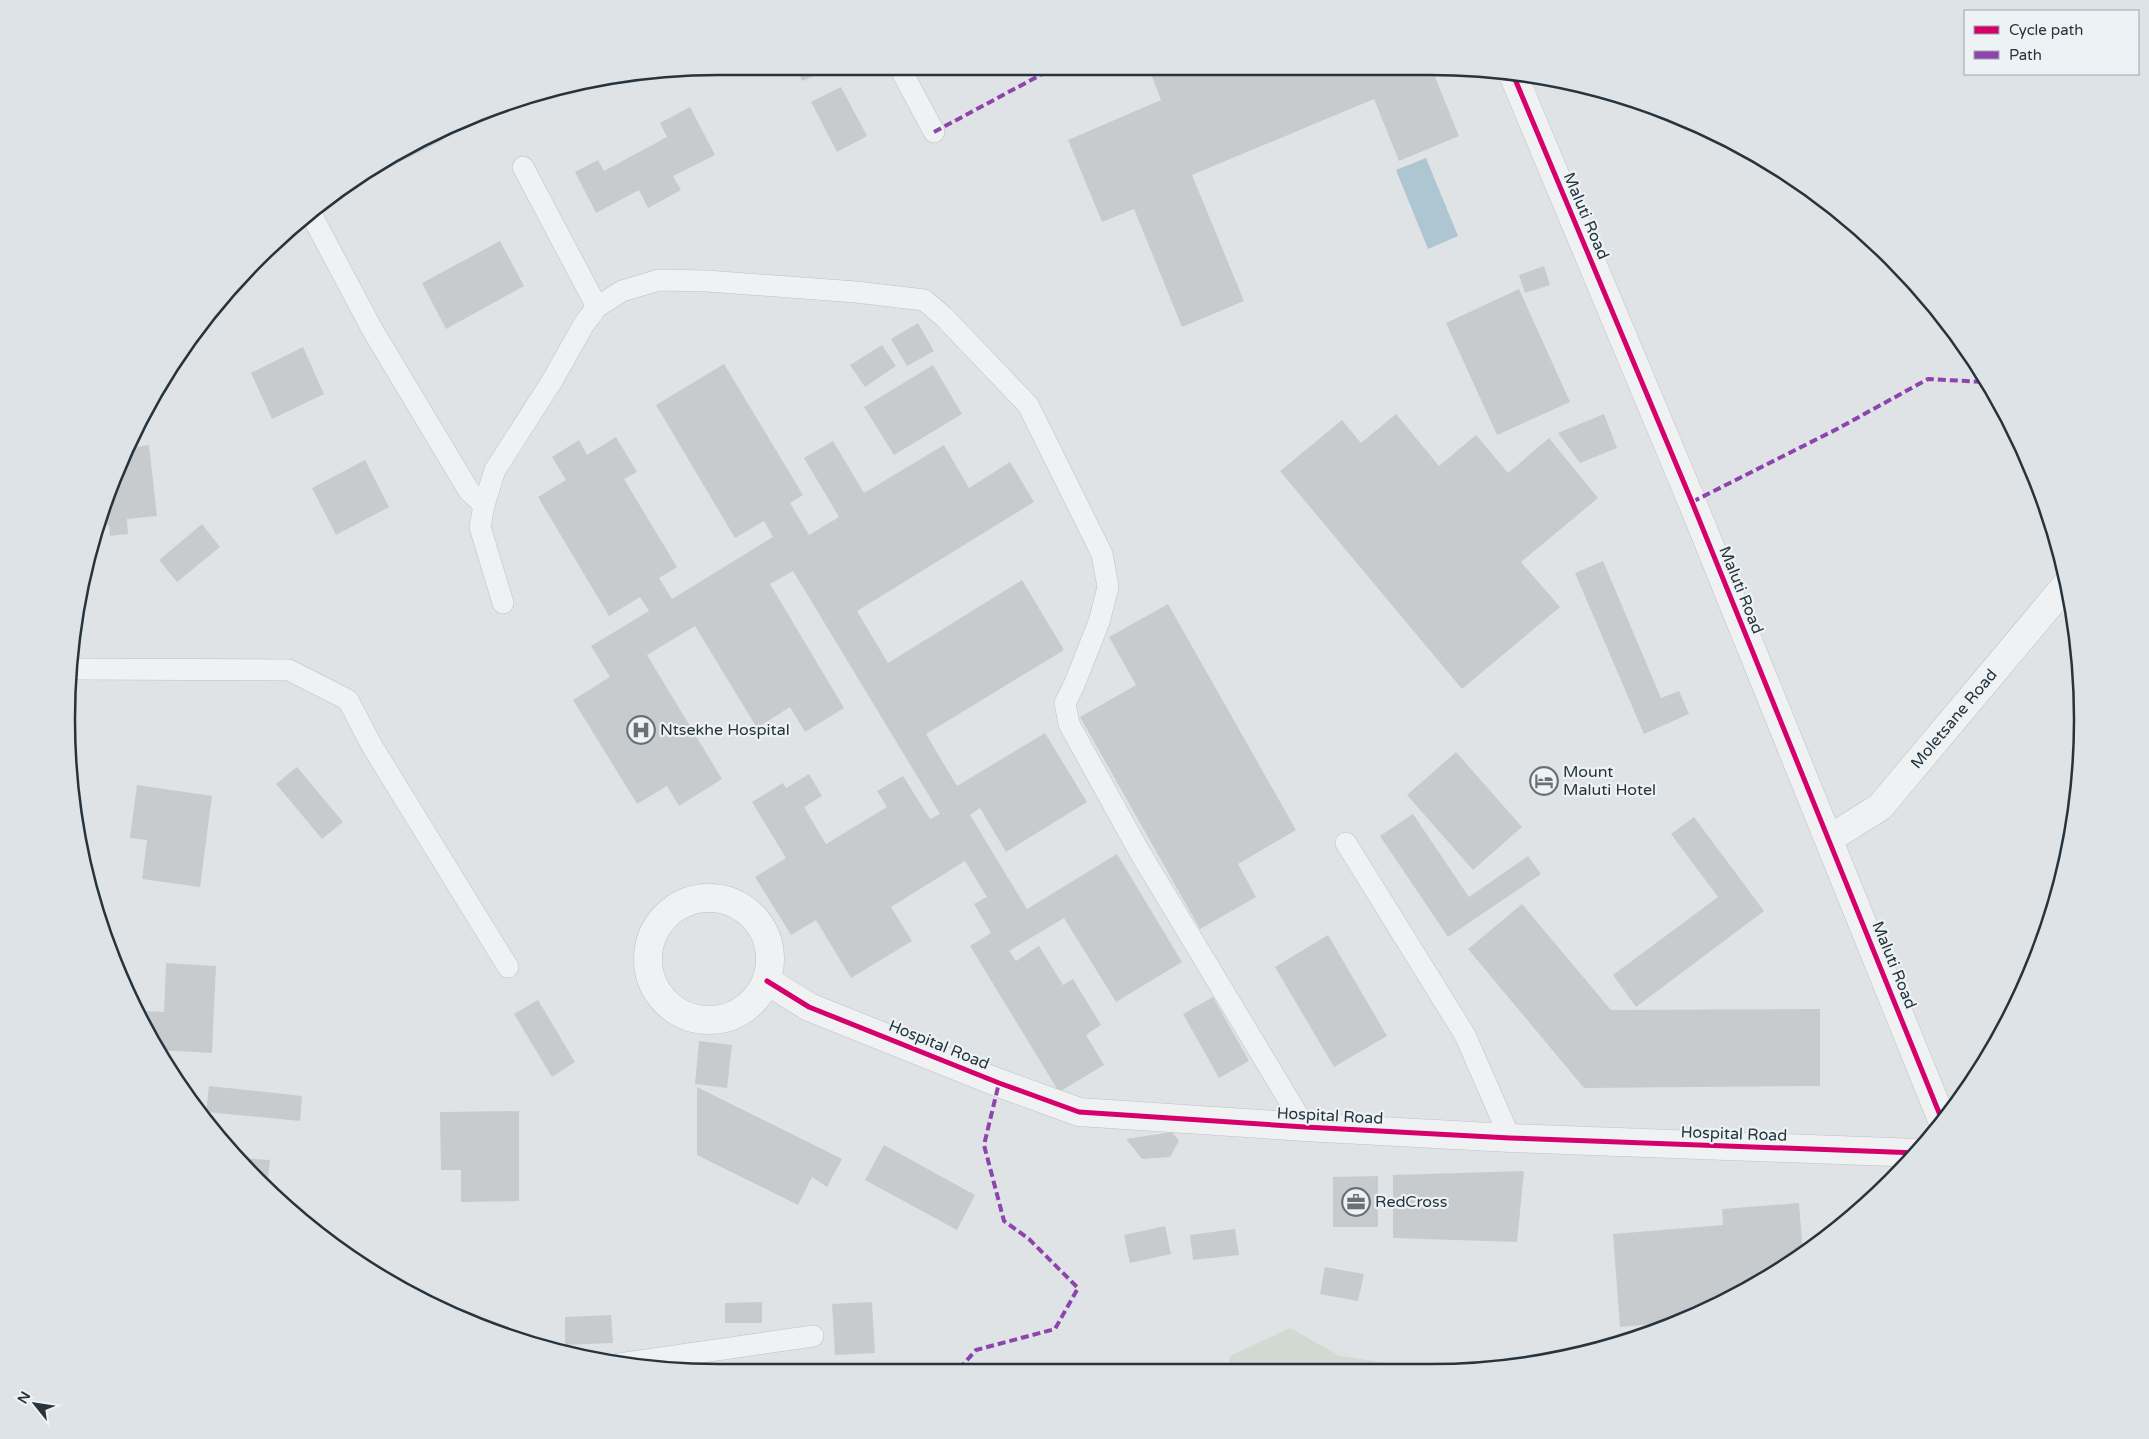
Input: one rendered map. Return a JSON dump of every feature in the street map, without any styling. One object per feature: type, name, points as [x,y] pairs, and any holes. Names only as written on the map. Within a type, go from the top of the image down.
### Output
[{"type":"street","name":"Maluti Road","points":[[1516,81],[1692,502],[1939,1114]]},
{"type":"street","name":"Moletsane Road","points":[[1829,839],[1880,807],[2061,591]]},
{"type":"street","points":[[708,897],[731,902],[752,914],[765,934],[771,957],[767,981],[754,1002],[734,1015],[711,1021],[688,1017],[667,1004],[653,985],[648,961],[652,937],[665,917],[684,903],[708,897]]},
{"type":"street","name":"Hospital Road","points":[[767,981],[809,1007],[1000,1083],[1080,1112],[1510,1138],[1906,1153]]},
{"type":"lane","points":[[904,75],[934,132]]},
{"type":"lane","points":[[523,167],[597,307]]},
{"type":"lane","points":[[314,219],[372,329],[470,491],[484,505]]},
{"type":"lane","points":[[503,603],[480,527],[484,505],[495,470],[552,381],[584,324],[597,307],[622,291],[659,280],[707,281],[816,289],[924,300],[944,317],[1028,405],[1102,554],[1108,587],[1099,622],[1065,703],[1069,724],[1138,851],[1305,1127]]},
{"type":"lane","points":[[77,669],[289,670],[348,700],[372,746],[508,967]]},
{"type":"lane","points":[[1346,842],[1466,1035],[1510,1138]]},
{"type":"lane","points":[[649,1360],[813,1336]]},
{"type":"shaded area","points":[[1290,1328],[1340,1356],[1393,1364],[1229,1364],[1230,1356]]},
{"type":"water","points":[[1426,158],[1458,236],[1428,249],[1396,170]]},
{"type":"building","points":[[799,75],[816,75],[802,81]]},
{"type":"building","points":[[1151,75],[1434,75],[1459,136],[1399,161],[1374,99],[1192,175],[1244,301],[1182,327],[1134,209],[1102,222],[1068,140],[1161,100]]},
{"type":"building","points":[[841,87],[867,136],[837,152],[811,102]]},
{"type":"building","points":[[690,107],[715,155],[673,176],[681,190],[648,208],[639,190],[596,213],[575,172],[598,160],[604,171],[667,137],[660,123]]},
{"type":"building","points":[[442,138],[443,140],[380,172],[434,141]]},
{"type":"building","points":[[500,241],[524,286],[446,329],[422,283]]},
{"type":"building","points":[[1544,266],[1550,285],[1525,293],[1519,275]]},
{"type":"building","points":[[1519,289],[1570,402],[1497,435],[1446,323]]},
{"type":"building","points":[[918,323],[934,351],[907,366],[891,339]]},
{"type":"building","points":[[882,345],[896,366],[865,387],[850,365]]},
{"type":"building","points":[[303,347],[324,394],[272,419],[251,373]]},
{"type":"building","name":"Ntsekhe Hospital","points":[[724,364],[803,495],[790,503],[809,535],[839,517],[804,458],[833,441],[864,493],[944,445],[969,488],[1010,462],[1034,502],[857,611],[888,663],[1022,580],[1064,650],[926,734],[957,786],[1045,733],[1087,802],[1006,852],[980,808],[970,815],[1027,909],[1117,854],[1182,962],[1116,1002],[1064,918],[1009,951],[1016,961],[1039,946],[1063,985],[1073,979],[1101,1025],[1086,1035],[1104,1065],[1059,1092],[970,946],[991,933],[974,904],[987,897],[965,861],[891,907],[912,941],[851,978],[816,920],[791,935],[755,877],[786,858],[752,802],[783,783],[786,788],[809,774],[822,796],[804,807],[826,844],[887,807],[877,791],[903,776],[930,819],[940,814],[793,571],[770,584],[844,708],[805,732],[790,707],[757,728],[695,626],[647,655],[722,779],[679,806],[667,786],[637,804],[573,700],[610,677],[591,646],[649,611],[640,597],[609,616],[538,497],[566,480],[552,457],[579,440],[587,455],[616,437],[637,472],[624,479],[677,567],[659,578],[672,599],[773,537],[764,521],[735,538],[656,405]]},
{"type":"building","points":[[933,365],[962,414],[894,455],[864,407]]},
{"type":"building","points":[[1396,414],[1439,466],[1476,435],[1508,473],[1549,438],[1598,498],[1521,562],[1560,607],[1462,689],[1280,471],[1342,420],[1361,443]]},
{"type":"building","points":[[1604,414],[1617,448],[1580,463],[1558,433]]},
{"type":"building","points":[[149,445],[157,516],[127,519],[128,534],[110,536],[109,525],[105,526],[135,447]]},
{"type":"building","points":[[365,460],[389,507],[336,535],[312,488]]},
{"type":"building","points":[[202,524],[220,547],[177,582],[159,560]]},
{"type":"building","points":[[1603,561],[1661,698],[1679,691],[1689,714],[1644,734],[1575,573]]},
{"type":"building","points":[[1168,604],[1296,830],[1238,864],[1256,897],[1200,929],[1080,717],[1136,685],[1109,637]]},
{"type":"building","points":[[1456,752],[1522,827],[1473,870],[1407,795]]},
{"type":"building","points":[[297,767],[343,822],[322,839],[276,784]]},
{"type":"building","points":[[137,785],[212,796],[200,887],[142,879],[147,840],[130,838]]},
{"type":"building","points":[[1413,814],[1469,897],[1528,856],[1541,874],[1448,937],[1380,836]]},
{"type":"building","points":[[1694,817],[1764,911],[1636,1007],[1613,975],[1718,897],[1671,834]]},
{"type":"building","points":[[1522,904],[1611,1010],[1820,1009],[1820,1086],[1584,1088],[1468,949]]},
{"type":"building","points":[[1328,935],[1387,1036],[1334,1067],[1275,967]]},
{"type":"building","points":[[166,963],[216,966],[212,1053],[166,1051],[145,1011],[164,1012]]},
{"type":"building","points":[[1213,997],[1249,1061],[1219,1078],[1183,1014]]},
{"type":"building","points":[[538,1000],[575,1062],[552,1077],[514,1014]]},
{"type":"building","points":[[699,1041],[732,1045],[727,1088],[695,1084]]},
{"type":"building","points":[[209,1086],[302,1096],[300,1121],[208,1112],[206,1110]]},
{"type":"building","points":[[697,1087],[842,1159],[827,1187],[812,1177],[798,1205],[697,1155]]},
{"type":"building","points":[[519,1111],[519,1201],[461,1202],[461,1170],[441,1170],[440,1112]]},
{"type":"building","points":[[1172,1132],[1179,1141],[1170,1157],[1142,1159],[1126,1139]]},
{"type":"building","points":[[884,1145],[975,1195],[957,1230],[865,1180]]},
{"type":"building","points":[[249,1159],[270,1160],[268,1179]]},
{"type":"building","points":[[1524,1171],[1517,1242],[1393,1238],[1393,1175]]},
{"type":"building","name":"RedCross","points":[[1378,1176],[1378,1227],[1333,1227],[1333,1177]]},
{"type":"building","points":[[1799,1203],[1802,1245],[1752,1278],[1715,1298],[1653,1324],[1620,1327],[1613,1234],[1723,1225],[1722,1209]]},
{"type":"building","points":[[1165,1226],[1171,1254],[1130,1263],[1124,1235]]},
{"type":"building","points":[[1235,1229],[1239,1255],[1193,1260],[1190,1235]]},
{"type":"building","points":[[1325,1267],[1364,1274],[1358,1301],[1320,1294]]},
{"type":"building","points":[[762,1302],[762,1323],[725,1323],[725,1303]]},
{"type":"building","points":[[872,1302],[875,1353],[835,1355],[832,1304]]},
{"type":"building","points":[[611,1315],[613,1343],[565,1345],[565,1317]]},
{"type":"marked path","points":[[934,132],[1040,75]]},
{"type":"marked path","points":[[1692,502],[1837,429],[1928,379],[1978,382]]},
{"type":"marked path","points":[[963,1364],[976,1350],[1055,1329],[1078,1288],[1029,1239],[1004,1221],[984,1145],[999,1083]]},
{"type":"cycle path","points":[[1516,81],[1692,502],[1939,1114]]},
{"type":"cycle path","points":[[767,981],[809,1007],[999,1083],[1079,1112],[1510,1138],[1906,1153]]},
{"type":"place","name":"Ntsekhe Hospital","points":[[641,730]]},
{"type":"place","name":"Mount Maluti Hotel","points":[[1544,781]]},
{"type":"place","name":"RedCross","points":[[1356,1202]]}]
